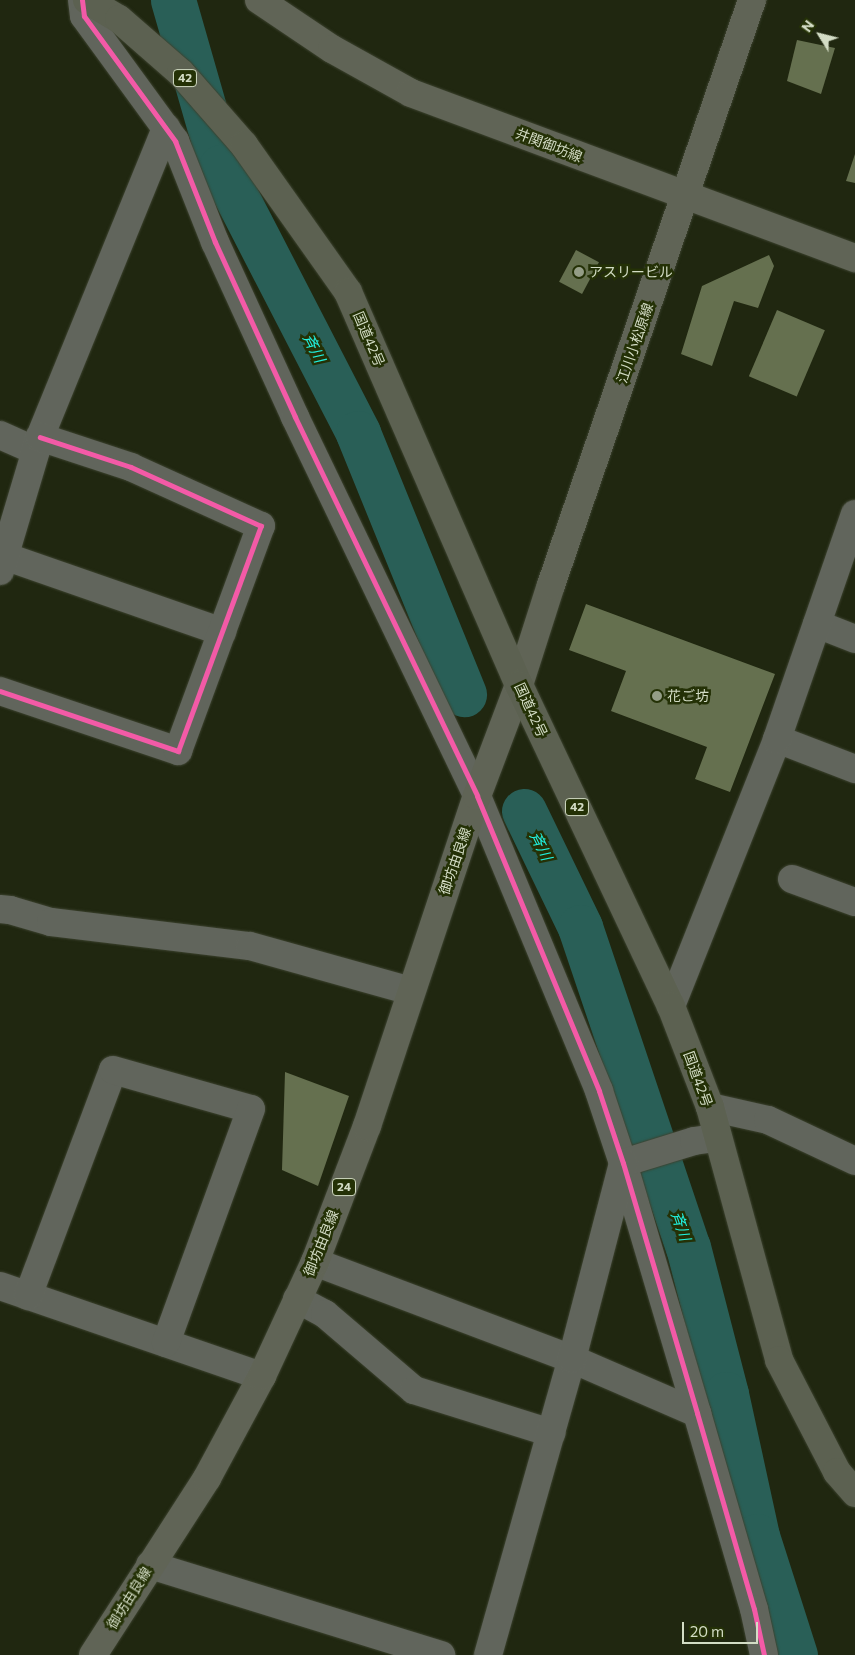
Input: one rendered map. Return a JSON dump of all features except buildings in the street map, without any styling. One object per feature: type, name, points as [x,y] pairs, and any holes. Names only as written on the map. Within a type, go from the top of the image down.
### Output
[{"type":"highway","name":"国道42号","points":[[87,0],[118,19],[181,73],[244,145],[348,292],[519,685],[671,1006],[710,1108],[705,1140],[779,1360],[837,1472],[855,1493]]},
{"type":"main road","name":"井関御坊線","points":[[259,0],[332,49],[411,93],[855,258]]},
{"type":"main road","name":"江川小松原線","points":[[519,685],[551,585],[752,0]]},
{"type":"main road","name":"御坊由良線","points":[[93,1655],[207,1478],[262,1376],[315,1262],[367,1126],[476,796],[519,685]]},
{"type":"street","points":[[82,0],[84,16],[175,141],[215,242],[291,409],[476,796],[599,1091],[623,1163],[697,1413],[754,1609],[764,1655]]},
{"type":"street","points":[[166,128],[38,444],[2,563],[222,632]]},
{"type":"street","points":[[0,435],[131,467],[261,526],[178,750],[0,691]]},
{"type":"street","points":[[671,1006],[777,740],[855,514]]},
{"type":"street","points":[[817,624],[855,639]]},
{"type":"street","points":[[777,740],[855,769]]},
{"type":"street","points":[[792,879],[855,902]]},
{"type":"street","points":[[0,909],[10,910],[51,922],[250,946],[411,991]]},
{"type":"street","points":[[28,1296],[113,1070],[251,1109],[166,1343]]},
{"type":"street","points":[[710,1108],[768,1120],[855,1161]]},
{"type":"street","points":[[623,1163],[705,1140]]},
{"type":"street","points":[[488,1655],[572,1359],[623,1163]]},
{"type":"street","points":[[315,1262],[572,1359],[697,1413]]},
{"type":"street","points":[[0,1286],[262,1376]]},
{"type":"street","points":[[297,1299],[325,1314],[414,1390],[551,1433]]},
{"type":"street","points":[[150,1565],[441,1655]]},
{"type":"waterway","name":"斉川","points":[[173,0],[221,167],[358,433],[464,694]]},
{"type":"waterway","name":"斉川","points":[[524,811],[580,927],[688,1247],[726,1394],[757,1536],[795,1655]]},
{"type":"cycle path","points":[[82,0],[84,16],[175,141],[215,242],[295,417],[477,796],[599,1091],[623,1163],[697,1413],[754,1609],[764,1655]]},
{"type":"cycle path","points":[[0,691],[178,751],[261,526],[131,467],[40,437]]},
{"type":"place","name":"アスリービル","points":[[579,272]]},
{"type":"place","name":"花ご坊","points":[[657,696]]}]
